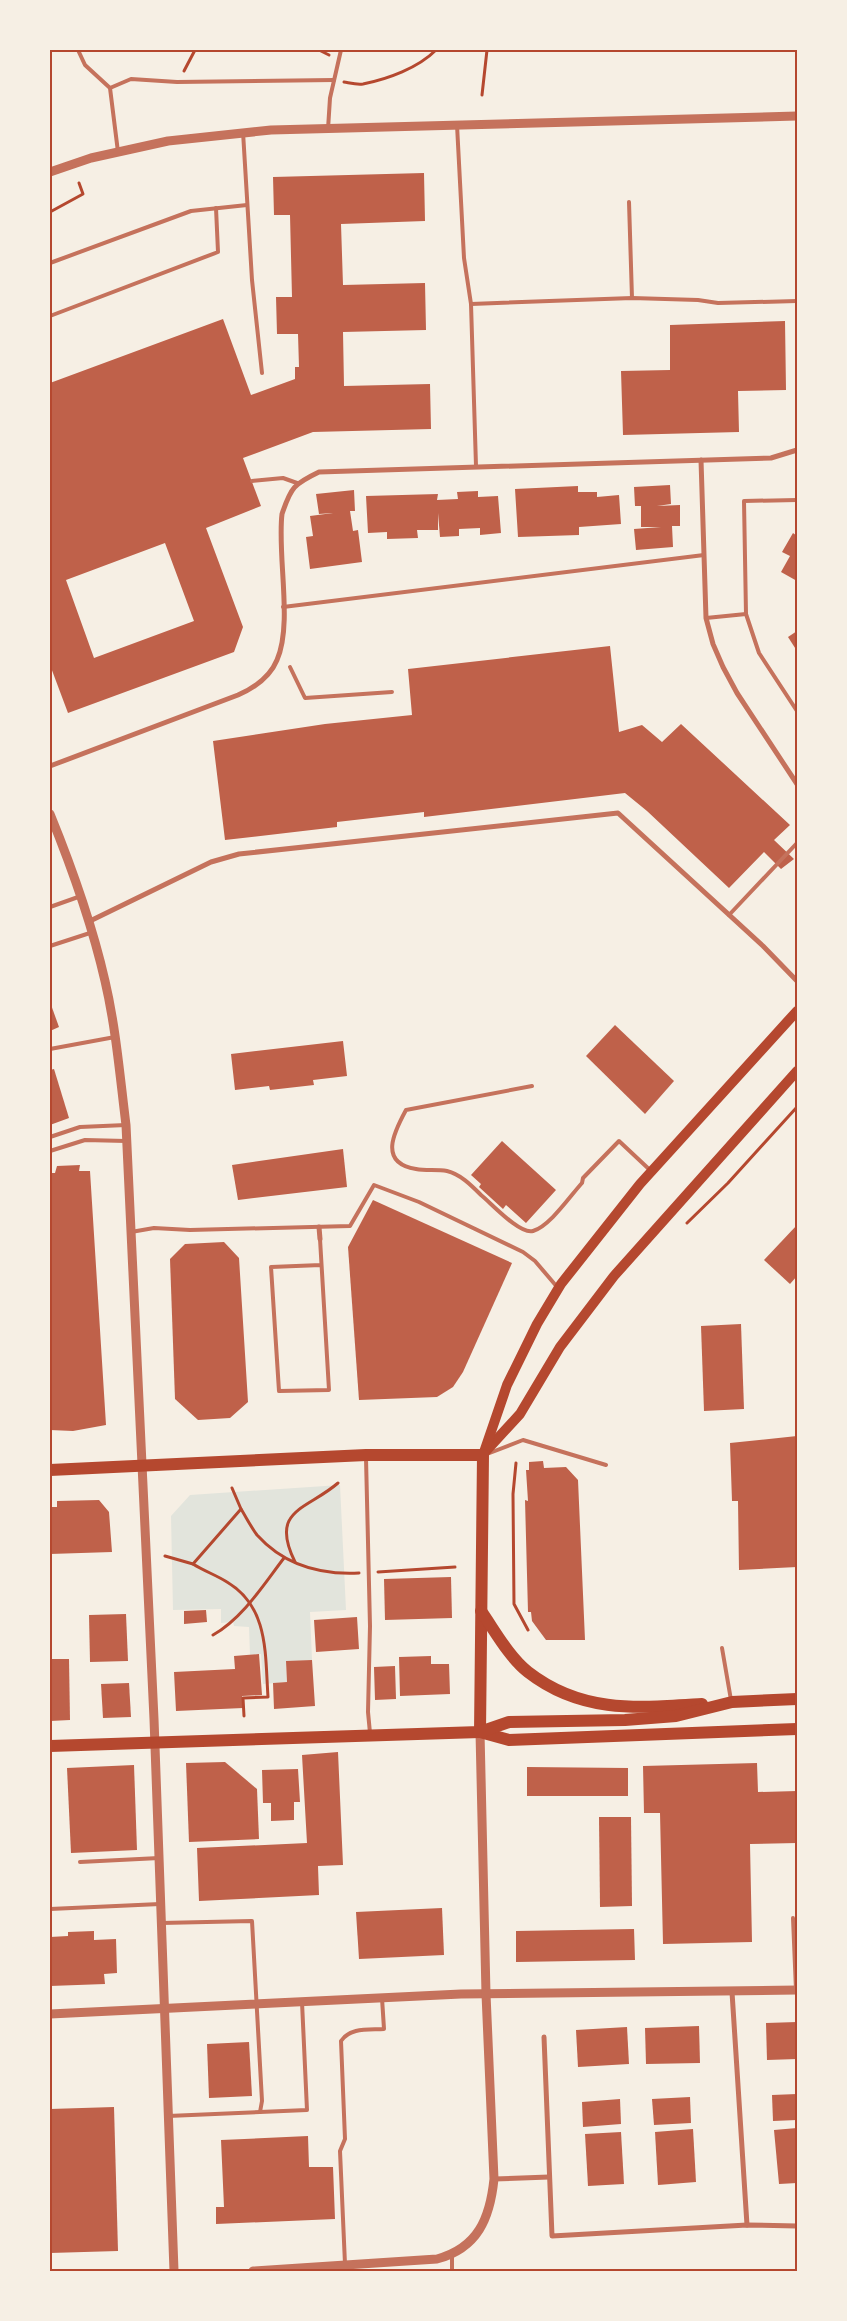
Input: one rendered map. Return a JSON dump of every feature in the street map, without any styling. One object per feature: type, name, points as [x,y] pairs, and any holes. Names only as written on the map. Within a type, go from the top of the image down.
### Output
[{"type":"main road","points":[[480,1732],[482,1456],[507,1385],[537,1324],[558,1289],[651,1171],[797,1011]]},
{"type":"main road","points":[[50,1470],[366,1455],[482,1456],[520,1414],[560,1347],[602,1292],[797,1071]]},
{"type":"main road","points":[[481,1611],[528,1672],[562,1692],[595,1704],[632,1708],[797,1699]]},
{"type":"main road","points":[[480,1732],[509,1722],[625,1720],[676,1716],[732,1702]]},
{"type":"main road","points":[[50,1746],[480,1732],[509,1740],[797,1729]]},
{"type":"street","points":[[50,172],[168,141],[243,132],[797,116]]},
{"type":"street","points":[[50,766],[251,689],[264,678],[277,662],[281,650],[283,607],[281,520],[287,498],[297,483],[319,472],[771,458],[797,450]]},
{"type":"street","points":[[702,460],[706,618],[713,644],[722,667],[797,784]]},
{"type":"street","points":[[90,921],[211,862],[239,854],[618,813],[729,915],[797,981]]},
{"type":"street","points":[[50,814],[90,921],[106,982],[126,1125],[154,1742],[174,2271]]},
{"type":"street","points":[[319,1227],[320,1239]]},
{"type":"street","points":[[253,2271],[412,2263],[452,2255],[463,2248],[474,2235],[483,2224],[489,2210],[494,2179],[486,1994],[480,1732]]},
{"type":"street","points":[[50,2014],[486,1994],[797,1990]]},
{"type":"street","points":[[732,1992],[747,2225]]},
{"type":"street","points":[[544,2037],[552,2236],[747,2225],[797,2226]]},
{"type":"street","points":[[494,2179],[549,2177]]},
{"type":"lane","points":[[78,50],[85,65],[110,88],[118,153]]},
{"type":"lane","points":[[328,129],[330,98],[341,50]]},
{"type":"lane","points":[[110,88],[132,79],[177,82],[334,80]]},
{"type":"lane","points":[[457,125],[464,258],[471,304],[476,466]]},
{"type":"lane","points":[[243,132],[252,280],[262,373]]},
{"type":"lane","points":[[628,202],[632,298]]},
{"type":"lane","points":[[50,263],[191,211],[247,205]]},
{"type":"lane","points":[[50,316],[218,252],[216,208]]},
{"type":"lane","points":[[471,304],[632,298],[718,303],[797,301]]},
{"type":"lane","points":[[252,481],[282,478],[297,483]]},
{"type":"lane","points":[[797,500],[744,501],[746,614],[759,652],[797,711]]},
{"type":"lane","points":[[283,607],[704,555]]},
{"type":"lane","points":[[706,618],[746,614]]},
{"type":"lane","points":[[290,668],[305,698],[392,692]]},
{"type":"lane","points":[[729,915],[797,843]]},
{"type":"lane","points":[[50,907],[81,896]]},
{"type":"lane","points":[[50,946],[93,932]]},
{"type":"lane","points":[[50,1049],[115,1037]]},
{"type":"lane","points":[[532,1086],[406,1110],[397,1128],[391,1149],[395,1159],[404,1166],[417,1170],[447,1171],[463,1179],[512,1222],[525,1231],[532,1232],[547,1222],[582,1183],[583,1178],[620,1141],[651,1171]]},
{"type":"lane","points":[[50,1136],[80,1127],[126,1125]]},
{"type":"lane","points":[[50,1151],[85,1140],[126,1141]]},
{"type":"lane","points":[[131,1232],[154,1228],[190,1230],[350,1226],[374,1186],[419,1202],[523,1252],[535,1261],[558,1289]]},
{"type":"lane","points":[[320,1239],[329,1390],[279,1392],[271,1267],[321,1265]]},
{"type":"lane","points":[[482,1456],[523,1440],[606,1465]]},
{"type":"lane","points":[[366,1455],[369,1572],[368,1712],[370,1735]]},
{"type":"lane","points":[[722,1648],[732,1702]]},
{"type":"lane","points":[[80,1862],[158,1858]]},
{"type":"lane","points":[[50,1909],[160,1904]]},
{"type":"lane","points":[[793,1918],[797,1990]]},
{"type":"lane","points":[[161,1923],[252,1921],[258,2005],[262,2101],[260,2112]]},
{"type":"lane","points":[[346,2266],[340,2151],[344,2139],[341,2041],[345,2034],[354,2031],[384,2030],[382,1998]]},
{"type":"lane","points":[[168,2116],[307,2110],[302,2002]]},
{"type":"lane","points":[[452,2255],[452,2271]]},
{"type":"path","points":[[177,82],[195,50]]},
{"type":"path","points":[[334,80],[361,84],[422,63],[436,50]]},
{"type":"path","points":[[482,95],[487,50]]},
{"type":"path","points":[[50,212],[83,194],[79,183]]},
{"type":"path","points":[[686,1224],[728,1183],[797,1107]]},
{"type":"path","points":[[516,1463],[513,1494],[514,1604],[528,1630]]},
{"type":"path","points":[[296,1564],[286,1535],[289,1520],[298,1508],[321,1497],[338,1482]]},
{"type":"path","points":[[232,1488],[256,1534],[284,1558],[296,1564],[321,1572],[369,1572],[455,1567]]},
{"type":"path","points":[[193,1564],[241,1508]]},
{"type":"path","points":[[165,1556],[193,1564],[228,1582],[249,1602],[261,1621],[265,1642],[268,1697],[243,1698],[244,1716]]},
{"type":"path","points":[[213,1635],[224,1628],[249,1602],[284,1558]]},
{"type":"shaded area","points":[[340,1485],[346,1610],[310,1612],[312,1660],[286,1662],[287,1682],[263,1684],[261,1654],[250,1655],[249,1627],[234,1626],[233,1622],[221,1623],[221,1609],[173,1610],[171,1516],[190,1495]]},
{"type":"building","points":[[424,173],[425,221],[341,224],[343,285],[425,283],[426,330],[343,332],[344,386],[430,384],[431,429],[313,432],[243,458],[261,506],[206,528],[243,627],[234,652],[68,713],[50,665],[50,383],[223,319],[251,395],[295,379],[295,367],[299,367],[298,334],[277,334],[276,297],[292,297],[290,215],[274,215],[273,177]],"holes":[[[165,543],[194,621],[94,658],[66,580]]]},
{"type":"building","points":[[785,321],[786,390],[738,391],[739,432],[623,435],[621,371],[670,370],[670,325]]},
{"type":"building","points":[[670,485],[671,504],[657,506],[680,505],[680,526],[672,526],[673,547],[636,550],[634,529],[661,527],[641,527],[641,506],[635,506],[634,487]]},
{"type":"building","points":[[578,486],[578,492],[597,492],[597,497],[619,495],[621,524],[579,527],[579,535],[518,537],[515,489]]},
{"type":"building","points":[[354,490],[355,511],[350,511],[353,531],[358,530],[362,562],[310,569],[306,537],[313,536],[310,516],[333,513],[319,514],[316,494]]},
{"type":"building","points":[[478,491],[478,497],[498,496],[501,533],[480,535],[480,528],[459,529],[459,536],[440,537],[438,513],[438,530],[417,530],[418,538],[387,539],[387,532],[368,533],[366,496],[438,494],[437,500],[458,499],[457,492]]},
{"type":"building","points":[[793,533],[797,536],[797,581],[781,572],[790,556],[782,552]]},
{"type":"building","points":[[797,631],[797,651],[788,637]]},
{"type":"building","points":[[610,646],[619,732],[642,725],[662,742],[681,724],[790,825],[774,840],[794,859],[781,869],[764,852],[729,888],[647,811],[625,793],[424,817],[424,812],[337,822],[337,827],[225,840],[213,741],[325,724],[412,715],[408,669]]},
{"type":"building","points":[[50,1002],[59,1027],[50,1031]]},
{"type":"building","points":[[615,1025],[674,1081],[645,1114],[586,1056]]},
{"type":"building","points":[[343,1041],[347,1076],[313,1080],[314,1085],[270,1090],[269,1086],[235,1090],[231,1054]]},
{"type":"building","points":[[54,1069],[69,1118],[50,1125],[50,1070]]},
{"type":"building","points":[[502,1141],[556,1190],[526,1223],[506,1205],[503,1209],[479,1187],[481,1184],[471,1175]]},
{"type":"building","points":[[343,1149],[347,1187],[238,1200],[232,1165]]},
{"type":"building","points":[[80,1165],[79,1171],[90,1171],[106,1425],[73,1431],[50,1430],[50,1173],[55,1173],[57,1166]]},
{"type":"building","points":[[373,1200],[512,1263],[463,1372],[453,1387],[437,1397],[359,1400],[348,1247]]},
{"type":"building","points":[[797,1225],[797,1276],[790,1284],[764,1260]]},
{"type":"building","points":[[224,1242],[239,1258],[248,1402],[230,1418],[198,1420],[175,1399],[170,1259],[185,1244]]},
{"type":"building","points":[[741,1324],[744,1409],[704,1411],[701,1326]]},
{"type":"building","points":[[797,1436],[797,1567],[739,1570],[738,1501],[732,1501],[730,1443]]},
{"type":"building","points":[[543,1461],[544,1468],[566,1467],[578,1480],[585,1640],[546,1640],[532,1621],[531,1612],[528,1612],[525,1500],[528,1501],[526,1470],[529,1470],[529,1462]]},
{"type":"building","points":[[99,1500],[109,1512],[112,1552],[50,1554],[50,1507],[57,1507],[57,1501]]},
{"type":"building","points":[[451,1577],[452,1618],[385,1620],[384,1579]]},
{"type":"building","points":[[206,1610],[207,1622],[184,1624],[184,1611]]},
{"type":"building","points":[[126,1614],[128,1661],[90,1662],[89,1615]]},
{"type":"building","points":[[357,1617],[359,1649],[316,1652],[314,1620]]},
{"type":"building","points":[[259,1654],[262,1695],[242,1696],[243,1708],[176,1711],[174,1672],[235,1669],[234,1656]]},
{"type":"building","points":[[431,1656],[431,1664],[449,1664],[450,1694],[400,1696],[399,1657]]},
{"type":"building","points":[[50,1659],[69,1659],[70,1720],[50,1721]]},
{"type":"building","points":[[312,1660],[315,1706],[274,1709],[273,1683],[287,1682],[286,1661]]},
{"type":"building","points":[[395,1666],[396,1699],[375,1700],[374,1667]]},
{"type":"building","points":[[129,1683],[131,1717],[103,1718],[101,1684]]},
{"type":"building","points":[[338,1752],[343,1865],[318,1866],[319,1895],[199,1901],[197,1848],[307,1843],[302,1755]]},
{"type":"building","points":[[225,1762],[257,1789],[259,1839],[189,1842],[186,1763]]},
{"type":"building","points":[[757,1763],[758,1792],[797,1791],[797,1843],[750,1844],[752,1942],[663,1944],[660,1813],[644,1813],[643,1766]]},
{"type":"building","points":[[134,1765],[137,1850],[71,1853],[67,1768]]},
{"type":"building","points":[[527,1767],[628,1768],[628,1796],[527,1796]]},
{"type":"building","points":[[298,1769],[300,1802],[294,1802],[294,1820],[271,1821],[271,1803],[263,1803],[262,1770]]},
{"type":"building","points":[[599,1817],[631,1817],[632,1906],[600,1907]]},
{"type":"building","points":[[442,1908],[444,1955],[359,1959],[356,1912]]},
{"type":"building","points":[[634,1929],[635,1960],[516,1962],[516,1931]]},
{"type":"building","points":[[94,1931],[94,1940],[116,1939],[117,1973],[104,1974],[105,1984],[50,1986],[50,1937],[68,1936],[68,1932]]},
{"type":"building","points":[[797,2022],[797,2059],[767,2060],[766,2023]]},
{"type":"building","points":[[699,2026],[700,2063],[646,2064],[645,2028]]},
{"type":"building","points":[[627,2027],[629,2064],[578,2067],[576,2030]]},
{"type":"building","points":[[249,2042],[252,2096],[209,2098],[207,2044]]},
{"type":"building","points":[[797,2094],[797,2120],[773,2121],[772,2095]]},
{"type":"building","points":[[690,2097],[691,2123],[654,2125],[652,2099]]},
{"type":"building","points":[[620,2099],[621,2124],[583,2127],[582,2102]]},
{"type":"building","points":[[114,2107],[118,2251],[50,2253],[50,2109]]},
{"type":"building","points":[[797,2128],[797,2183],[779,2184],[774,2130]]},
{"type":"building","points":[[693,2129],[696,2182],[658,2185],[655,2132]]},
{"type":"building","points":[[621,2132],[624,2184],[588,2186],[585,2134]]},
{"type":"building","points":[[308,2136],[309,2167],[333,2167],[335,2219],[216,2224],[216,2207],[224,2207],[221,2140]]}]
